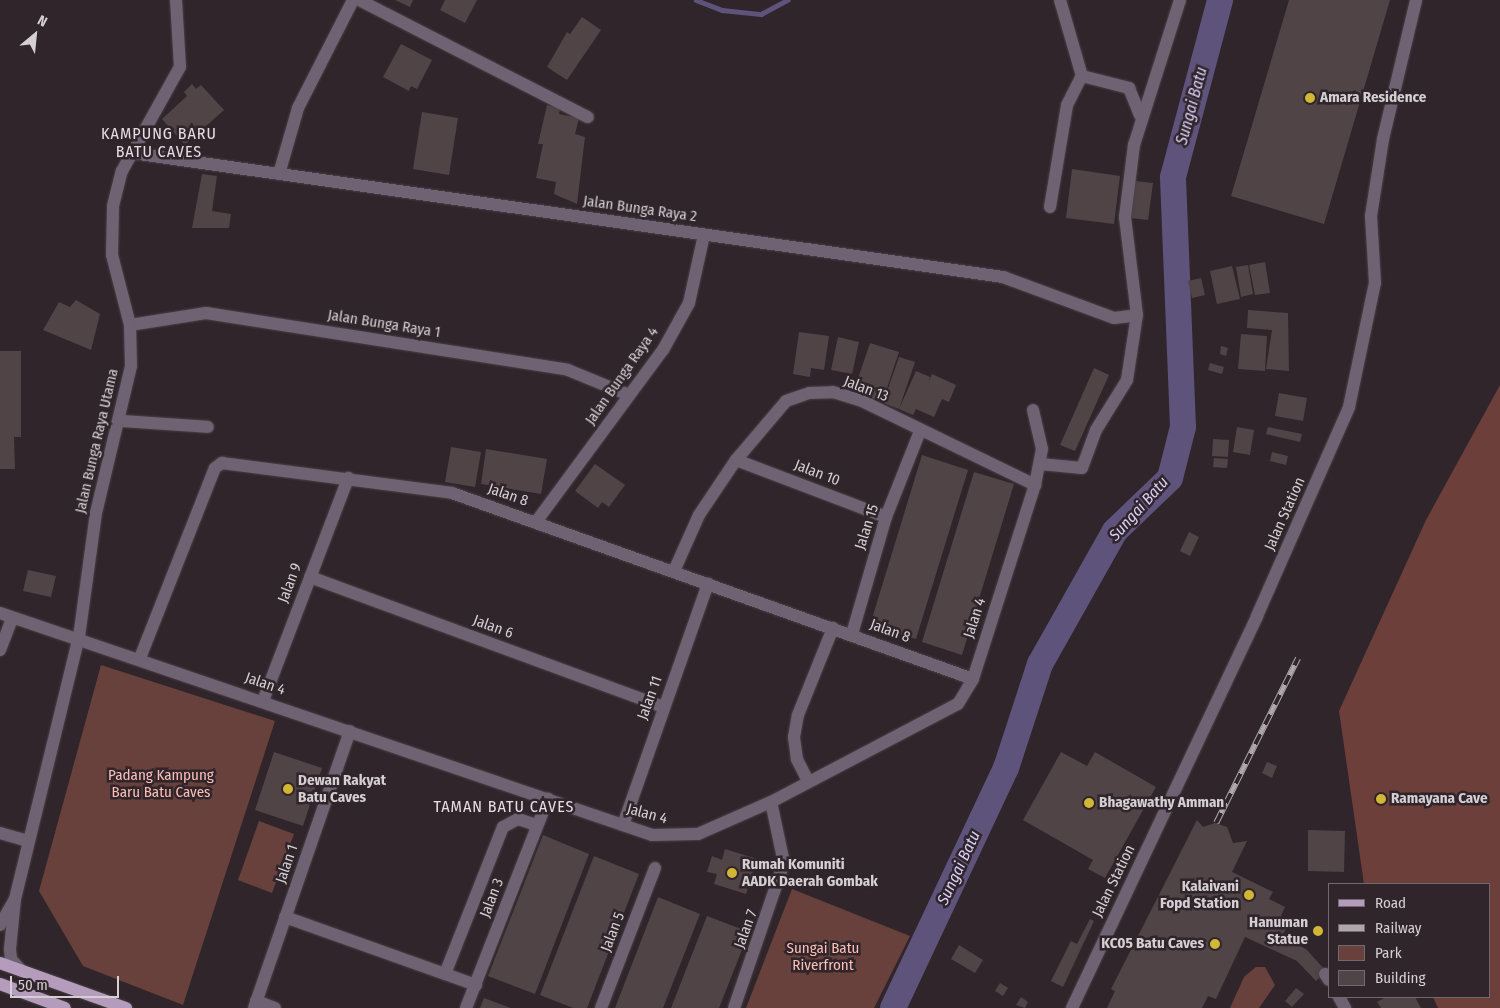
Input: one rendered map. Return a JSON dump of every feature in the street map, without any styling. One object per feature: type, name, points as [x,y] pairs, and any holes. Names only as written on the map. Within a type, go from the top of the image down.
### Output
[{"type":"main road","points":[[0,963],[126,1008]]},
{"type":"main road","points":[[0,984],[42,1004],[65,1008]]},
{"type":"street","name":"Jalan Bunga Raya Utama","points":[[22,971],[11,959],[10,949],[15,899],[79,637],[96,513],[121,421],[131,366],[130,326],[114,276],[111,237],[117,187],[132,154],[180,67],[176,0]]},
{"type":"street","points":[[279,174],[298,108],[353,0]]},
{"type":"street","points":[[360,0],[588,117]]},
{"type":"street","points":[[1050,207],[1067,105],[1082,76],[1060,0]]},
{"type":"street","points":[[1040,464],[1078,470],[1084,465],[1096,430],[1127,380],[1137,315],[1125,217],[1140,115],[1180,0]]},
{"type":"street","name":"Jalan Station","points":[[1072,1008],[1253,624],[1349,407],[1375,283],[1372,216],[1383,139],[1416,0]]},
{"type":"street","points":[[1082,76],[1129,88],[1140,115]]},
{"type":"street","name":"Jalan Bunga Raya 2","points":[[132,154],[1003,277],[1114,318],[1137,315]]},
{"type":"street","name":"Jalan Bunga Raya 4","points":[[536,522],[663,350],[689,303],[704,235]]},
{"type":"street","name":"Jalan Bunga Raya 1","points":[[130,326],[206,313],[568,370],[629,394]]},
{"type":"street","name":"Jalan 13","points":[[674,571],[699,515],[736,460],[786,401],[809,393],[833,392],[860,400],[920,431],[1035,484]]},
{"type":"street","name":"Jalan 4","points":[[6,615],[79,637],[652,835],[683,836],[771,802],[958,704],[973,679],[1035,484],[1042,449],[1033,410]]},
{"type":"street","points":[[121,421],[208,427]]},
{"type":"street","name":"Jalan 15","points":[[852,634],[886,517],[920,431]]},
{"type":"street","name":"Jalan 10","points":[[736,460],[886,517]]},
{"type":"street","name":"Jalan 8","points":[[140,658],[215,468],[222,463],[452,493],[852,634],[973,679]]},
{"type":"street","name":"Jalan 9","points":[[263,701],[348,478]]},
{"type":"street","name":"Jalan 6","points":[[310,577],[664,707]]},
{"type":"street","name":"Jalan 11","points":[[623,825],[708,583]]},
{"type":"street","points":[[0,650],[6,615]]},
{"type":"street","points":[[808,781],[797,759],[794,738],[798,715],[833,628]]},
{"type":"street","name":"Jalan 1","points":[[255,1005],[350,731]]},
{"type":"street","name":"Jalan 3","points":[[466,1008],[548,799]]},
{"type":"street","name":"Jalan 7","points":[[734,1008],[784,863],[771,802]]},
{"type":"street","points":[[445,974],[503,827],[518,819],[537,825]]},
{"type":"street","points":[[0,833],[28,841]]},
{"type":"street","name":"Jalan 5","points":[[601,1008],[655,868]]},
{"type":"street","name":"Jalan Bunga Raya Utama","points":[[0,925],[15,899]]},
{"type":"street","points":[[285,918],[476,985]]},
{"type":"street","points":[[255,1005],[275,1008]]},
{"type":"green space","name":"Padang Kampung Baru Batu Caves","points":[[101,665],[275,721],[183,1005],[83,966],[39,891]]},
{"type":"green space","points":[[259,821],[294,834],[272,893],[238,880]]},
{"type":"green space","name":"Sungai Batu Riverfront","points":[[792,889],[910,936],[874,1008],[746,1008]]},
{"type":"green space","points":[[1256,967],[1265,967],[1275,985],[1259,1008],[1230,1008],[1244,977]]},
{"type":"shaded area","points":[[1500,385],[1500,1008],[1438,1008],[1433,998],[1490,998],[1490,883],[1364,883],[1339,711],[1426,520]]},
{"type":"building","points":[[395,0],[413,0],[410,7]]},
{"type":"building","points":[[445,0],[477,0],[465,23],[440,10]]},
{"type":"building","name":"Amara Residence","points":[[1289,0],[1390,0],[1324,224],[1231,196]]},
{"type":"building","points":[[582,17],[601,30],[567,80],[547,67],[567,32],[570,34]]},
{"type":"building","points":[[401,44],[432,60],[417,89],[411,86],[409,91],[383,77]]},
{"type":"building","points":[[192,84],[196,89],[201,85],[224,110],[185,145],[162,119],[187,96],[184,92]]},
{"type":"building","points":[[547,105],[560,108],[559,114],[579,118],[575,134],[585,137],[577,204],[554,194],[556,182],[536,178],[543,144],[538,144]]},
{"type":"building","points":[[422,112],[458,118],[449,175],[413,169]]},
{"type":"building","points":[[1072,169],[1120,176],[1114,224],[1066,218]]},
{"type":"building","points":[[202,174],[217,176],[212,211],[231,214],[229,228],[192,228]]},
{"type":"building","points":[[1135,181],[1153,183],[1148,220],[1131,218]]},
{"type":"building","points":[[1265,262],[1270,293],[1255,295],[1249,265]]},
{"type":"building","points":[[1248,265],[1253,294],[1241,297],[1236,267]]},
{"type":"building","points":[[1232,266],[1240,299],[1217,304],[1210,271]]},
{"type":"building","points":[[1201,278],[1205,295],[1192,298],[1188,281]]},
{"type":"building","points":[[76,300],[100,314],[91,350],[43,330],[59,302],[70,307]]},
{"type":"building","points":[[1248,310],[1288,313],[1289,371],[1266,369],[1272,330],[1247,328]]},
{"type":"building","points":[[799,332],[829,336],[824,370],[811,368],[810,377],[793,374]]},
{"type":"building","points":[[1241,334],[1267,336],[1265,371],[1238,369]]},
{"type":"building","points":[[838,337],[859,342],[852,374],[831,370]]},
{"type":"building","points":[[870,343],[899,352],[882,403],[853,393]]},
{"type":"building","points":[[1221,346],[1228,348],[1226,356],[1220,354]]},
{"type":"building","points":[[0,351],[21,351],[21,437],[14,437],[15,469],[0,469]]},
{"type":"building","points":[[899,357],[915,362],[899,409],[883,403]]},
{"type":"building","points":[[1210,363],[1224,367],[1222,374],[1208,370]]},
{"type":"building","points":[[1094,368],[1109,375],[1075,451],[1060,445]]},
{"type":"building","points":[[916,371],[930,377],[928,383],[932,374],[956,385],[949,402],[942,399],[934,417],[916,409],[913,415],[899,409]]},
{"type":"building","points":[[1279,393],[1307,398],[1303,421],[1275,416]]},
{"type":"building","points":[[1237,427],[1254,430],[1250,455],[1233,452]]},
{"type":"building","points":[[1268,427],[1302,434],[1300,442],[1266,434]]},
{"type":"building","points":[[1213,439],[1229,440],[1228,457],[1212,456]]},
{"type":"building","points":[[451,447],[481,452],[475,487],[445,482]]},
{"type":"building","points":[[486,449],[547,459],[541,494],[481,484]]},
{"type":"building","points":[[1272,452],[1288,456],[1286,465],[1270,461]]},
{"type":"building","points":[[922,455],[968,470],[916,639],[870,625]]},
{"type":"building","points":[[1214,458],[1228,459],[1227,468],[1213,467]]},
{"type":"building","points":[[595,464],[625,485],[609,507],[602,502],[598,508],[575,491]]},
{"type":"building","points":[[974,472],[1014,484],[962,655],[922,642]]},
{"type":"building","points":[[1189,532],[1199,537],[1190,556],[1180,551]]},
{"type":"building","points":[[28,570],[56,576],[51,597],[23,591]]},
{"type":"building","name":"Dewan Rakyat Batu Caves","points":[[274,752],[322,768],[303,826],[255,810]]},
{"type":"building","name":"Bhagawathy Amman","points":[[1061,752],[1087,766],[1095,752],[1156,787],[1105,878],[1088,869],[1093,860],[1023,820]]},
{"type":"building","points":[[1267,762],[1277,766],[1272,778],[1262,773]]},
{"type":"building","points":[[1197,820],[1203,827],[1215,823],[1227,827],[1233,843],[1247,841],[1232,872],[1273,892],[1269,899],[1285,907],[1281,916],[1290,920],[1282,937],[1306,949],[1326,971],[1316,981],[1297,961],[1245,937],[1216,999],[1208,996],[1202,1008],[1107,1008],[1115,991],[1111,989]]},
{"type":"building","points":[[1308,830],[1345,831],[1344,872],[1308,871]]},
{"type":"building","points":[[543,835],[589,854],[535,994],[488,976]]},
{"type":"building","name":"Rumah Komuniti AADK Daerah Gombak","points":[[725,849],[757,859],[746,894],[714,884],[717,874],[707,872],[712,856],[722,860]]},
{"type":"building","points":[[594,856],[639,874],[587,1008],[573,1008],[540,995]]},
{"type":"building","points":[[658,897],[700,914],[663,1008],[615,1008]]},
{"type":"building","points":[[707,916],[749,932],[719,1008],[671,1008]]},
{"type":"building","points":[[1090,919],[1094,921],[1063,987],[1051,981],[1071,941],[1077,944]]},
{"type":"building","points":[[959,945],[983,960],[975,973],[951,959]]},
{"type":"building","points":[[1000,983],[1008,988],[1003,996],[995,991]]},
{"type":"building","points":[[1296,988],[1304,994],[1292,1007],[1285,1001]]},
{"type":"building","points":[[1021,997],[1028,1002],[1025,1008],[1016,1005]]},
{"type":"building","points":[[484,998],[511,1008],[480,1008]]},
{"type":"building","points":[[1384,998],[1416,998],[1421,1008],[1381,1008],[1377,1002]]},
{"type":"waterway","points":[[696,0],[722,10],[761,14],[787,0]]},
{"type":"waterway","name":"Sungai Batu","points":[[893,1008],[1006,768],[1040,664],[1115,531],[1170,478],[1183,427],[1173,177],[1220,0]]},
{"type":"railway","points":[[1216,823],[1298,658]]},
{"type":"place","name":"Amara Residence","points":[[1310,98]]},
{"type":"place","name":"Dewan Rakyat Batu Caves","points":[[288,789]]},
{"type":"place","name":"Ramayana Cave","points":[[1381,799]]},
{"type":"place","name":"Bhagawathy Amman","points":[[1089,803]]},
{"type":"place","name":"Rumah Komuniti AADK Daerah Gombak","points":[[732,873]]},
{"type":"place","name":"Kalaivani Fopd Station","points":[[1249,895]]},
{"type":"place","name":"Hanuman Statue","points":[[1318,931]]},
{"type":"place","name":"KC05 Batu Caves","points":[[1215,944]]},
{"type":"district","name":"KAMPUNG BARU BATU CAVES","points":[[159,143]]},
{"type":"district","name":"TAMAN BATU CAVES","points":[[504,807]]}]
